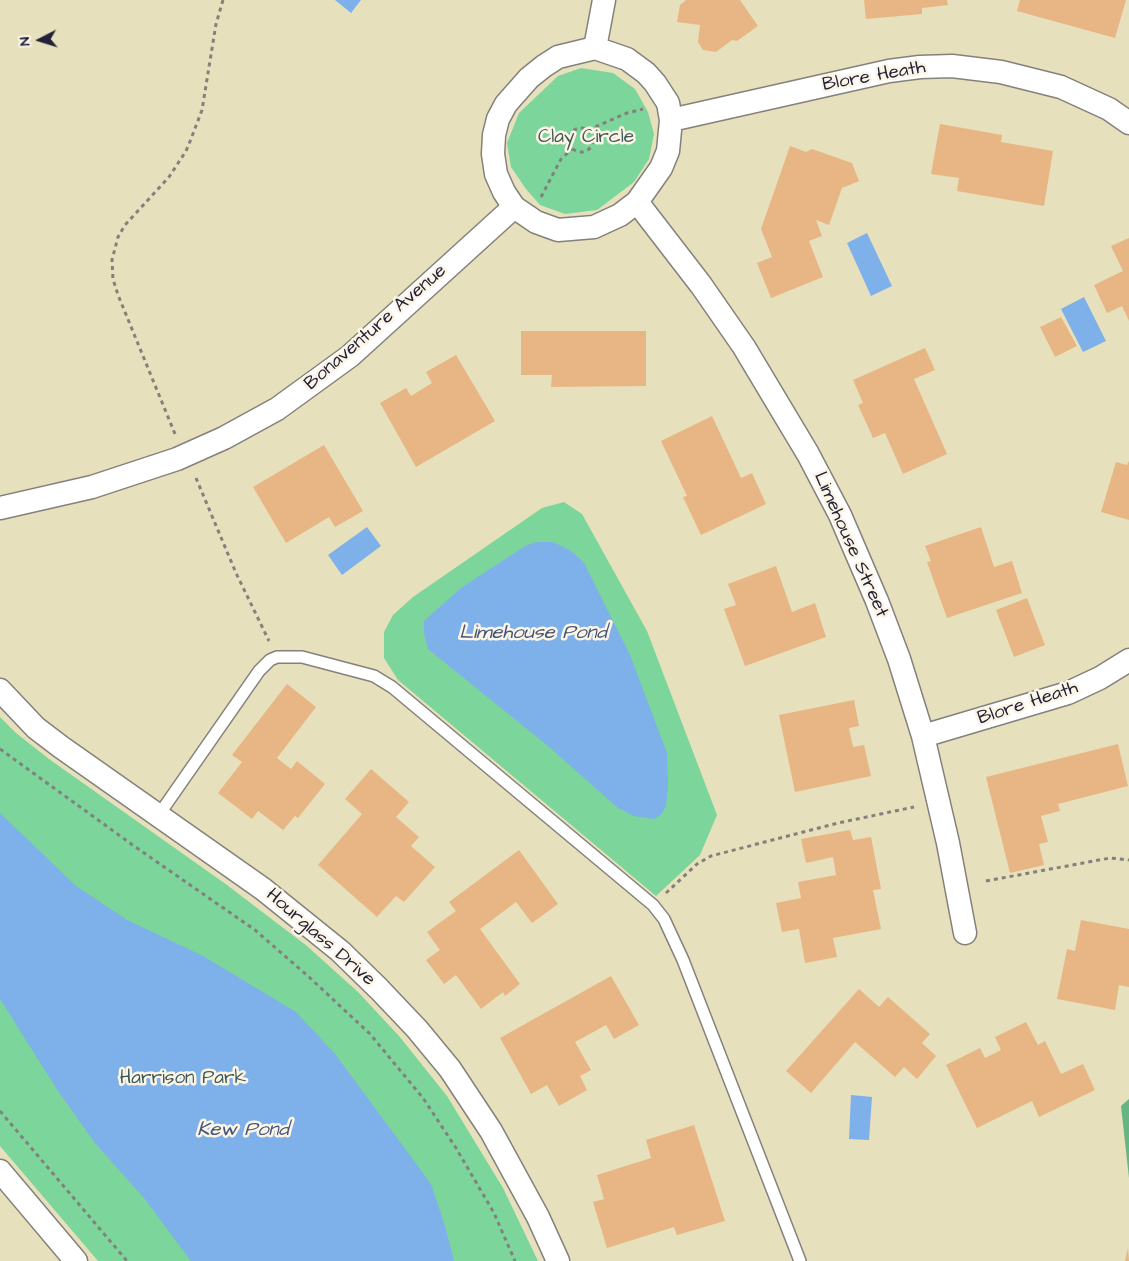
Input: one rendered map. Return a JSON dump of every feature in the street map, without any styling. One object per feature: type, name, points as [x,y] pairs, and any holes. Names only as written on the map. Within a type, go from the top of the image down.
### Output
[{"type":"street","points":[[595,48],[604,0]]},
{"type":"street","points":[[595,48],[627,59],[656,83],[668,103],[671,120],[668,151],[661,168],[637,202],[620,215],[594,227],[558,230],[547,227],[528,217],[514,207],[496,174],[493,154],[494,135],[498,119],[506,104],[530,78],[558,57],[595,48]]},
{"type":"street","name":"Blore Heath","points":[[671,120],[889,71],[920,67],[952,66],[1001,72],[1061,87],[1109,109],[1129,123]]},
{"type":"street","name":"Limehouse Street","points":[[637,202],[701,285],[744,347],[776,397],[840,516],[878,601],[899,659],[923,736],[948,844],[964,933]]},
{"type":"street","name":"Bonaventure Avenue","points":[[0,508],[92,487],[186,455],[224,438],[277,410],[350,356],[514,207]]},
{"type":"street","name":"Blore Heath","points":[[923,736],[1068,693],[1100,678],[1129,660]]},
{"type":"street","name":"Hourglass Drive","points":[[0,690],[11,704],[42,733],[263,889],[303,920],[353,964],[417,1029],[450,1069],[491,1131],[538,1217],[558,1261]]},
{"type":"street","points":[[0,1171],[76,1261]]},
{"type":"lane","points":[[158,816],[259,671],[270,660],[277,657],[302,657],[374,676],[392,687],[653,905],[664,919],[683,960],[800,1261]]},
{"type":"path","points":[[223,0],[216,24],[202,110],[191,140],[169,177],[125,224],[118,237],[112,260],[113,279],[118,295],[236,573],[277,657]]},
{"type":"path","points":[[588,130],[627,113],[647,107]]},
{"type":"path","points":[[580,128],[588,130],[593,136],[591,148],[580,153],[572,149],[569,142],[570,134],[580,128]]},
{"type":"path","points":[[537,204],[561,159],[572,149]]},
{"type":"path","points":[[0,749],[134,846],[255,930],[370,1034],[423,1098],[456,1148],[494,1213],[515,1261]]},
{"type":"path","points":[[653,905],[690,870],[711,856],[838,822],[914,808]]},
{"type":"path","points":[[986,882],[1110,858],[1129,860]]},
{"type":"path","points":[[0,1111],[127,1261]]},
{"type":"green space","name":"Clay Circle","points":[[581,68],[613,73],[635,89],[648,112],[654,134],[649,159],[634,182],[597,210],[565,214],[540,205],[526,189],[511,167],[507,143],[519,113],[558,76]]},
{"type":"green space","points":[[564,502],[582,514],[647,631],[717,815],[700,855],[656,896],[398,680],[384,658],[384,632],[393,615],[413,597],[542,508]]},
{"type":"green space","name":"Harrison Park","points":[[0,717],[16,733],[49,759],[227,885],[307,946],[358,992],[399,1036],[447,1096],[503,1188],[538,1261],[98,1261],[0,1146]]},
{"type":"green space","points":[[1129,1099],[1129,1178],[1121,1106]]},
{"type":"water","points":[[335,0],[361,0],[351,13]]},
{"type":"water","points":[[867,233],[892,286],[871,296],[847,243]]},
{"type":"water","points":[[1084,297],[1106,341],[1083,352],[1061,309]]},
{"type":"water","points":[[367,527],[381,546],[342,575],[328,555]]},
{"type":"water","name":"Limehouse Pond","points":[[536,542],[553,542],[570,550],[584,563],[630,655],[667,753],[668,786],[666,805],[662,814],[654,819],[634,816],[618,808],[548,746],[428,649],[424,634],[424,621],[461,588],[525,546]]},
{"type":"water","name":"Kew Pond","points":[[0,813],[76,886],[127,920],[203,956],[296,1012],[335,1054],[431,1184],[454,1261],[191,1261],[144,1198],[95,1143],[58,1091],[0,999]]},
{"type":"water","points":[[851,1095],[872,1097],[869,1140],[849,1139]]},
{"type":"building","points":[[686,0],[740,0],[758,26],[737,41],[732,40],[716,52],[703,50],[698,42],[700,25],[677,22],[680,5]]},
{"type":"building","points":[[864,0],[947,0],[948,5],[922,8],[922,14],[866,19]]},
{"type":"building","points":[[1020,0],[1126,0],[1115,38],[1017,11]]},
{"type":"building","points":[[940,124],[1002,135],[1001,142],[1053,151],[1044,206],[957,191],[959,178],[931,174]]},
{"type":"building","points":[[790,146],[806,152],[812,149],[852,163],[859,181],[842,188],[829,225],[816,220],[822,236],[809,241],[823,277],[771,298],[757,263],[772,257],[761,229]]},
{"type":"building","points":[[1129,238],[1129,321],[1122,306],[1107,313],[1094,285],[1123,271],[1111,246]]},
{"type":"building","points":[[1061,317],[1077,346],[1055,357],[1040,327]]},
{"type":"building","points":[[521,331],[646,331],[646,386],[551,387],[552,375],[521,375]]},
{"type":"building","points":[[925,348],[935,370],[914,379],[947,454],[903,474],[885,433],[873,438],[858,405],[863,403],[853,380]]},
{"type":"building","points":[[456,355],[495,421],[416,467],[380,403],[406,388],[411,396],[432,383],[426,372]]},
{"type":"building","points":[[712,416],[741,478],[752,473],[766,504],[701,535],[683,497],[687,496],[661,441]]},
{"type":"building","points":[[324,445],[363,511],[335,527],[329,517],[286,543],[253,487]]},
{"type":"building","points":[[1129,461],[1129,520],[1101,512],[1116,462],[1127,465]]},
{"type":"building","points":[[981,527],[994,567],[1012,561],[1022,593],[947,618],[927,562],[931,561],[925,546]]},
{"type":"building","points":[[776,566],[792,612],[815,603],[826,637],[745,666],[724,609],[736,605],[728,584]]},
{"type":"building","points":[[1027,598],[1045,645],[1014,657],[996,610]]},
{"type":"building","points":[[287,684],[316,707],[277,758],[291,769],[297,761],[325,784],[298,818],[295,816],[283,830],[258,811],[252,819],[218,793],[242,762],[232,755]]},
{"type":"building","points":[[854,700],[859,726],[849,728],[853,747],[864,745],[871,776],[795,792],[779,715]]},
{"type":"building","points":[[1118,744],[1128,786],[1058,804],[1060,811],[1041,816],[1048,842],[1039,844],[1044,865],[1010,873],[986,777]]},
{"type":"building","points":[[371,769],[409,802],[396,817],[419,837],[411,846],[435,867],[404,902],[396,896],[377,917],[318,865],[362,814],[345,799]]},
{"type":"building","points":[[850,830],[853,840],[871,837],[881,889],[873,890],[881,929],[833,938],[837,957],[805,963],[799,929],[782,932],[776,903],[801,898],[798,882],[836,875],[833,857],[806,863],[801,839]]},
{"type":"building","points":[[519,850],[558,904],[532,923],[516,902],[480,929],[520,984],[505,996],[503,992],[481,1009],[456,975],[444,984],[426,960],[440,950],[427,932],[456,911],[449,902]]},
{"type":"building","points":[[1081,920],[1129,929],[1129,987],[1119,985],[1115,1010],[1057,999],[1067,949],[1075,951]]},
{"type":"building","points":[[611,976],[639,1025],[614,1039],[606,1025],[575,1042],[591,1070],[580,1076],[587,1090],[559,1106],[547,1085],[531,1094],[500,1038]]},
{"type":"building","points":[[859,989],[879,1007],[888,997],[930,1034],[922,1043],[936,1056],[917,1079],[904,1067],[895,1077],[855,1042],[811,1093],[786,1071]]},
{"type":"building","points":[[1026,1022],[1038,1045],[1045,1041],[1061,1074],[1083,1064],[1095,1090],[1039,1117],[1032,1101],[977,1128],[946,1065],[980,1048],[985,1058],[1001,1050],[995,1037]]},
{"type":"building","points":[[694,1125],[725,1221],[677,1235],[674,1227],[607,1248],[593,1202],[604,1199],[597,1175],[651,1158],[646,1140]]},
{"type":"building","points":[[1128,1248],[1129,1261],[1125,1261]]}]
